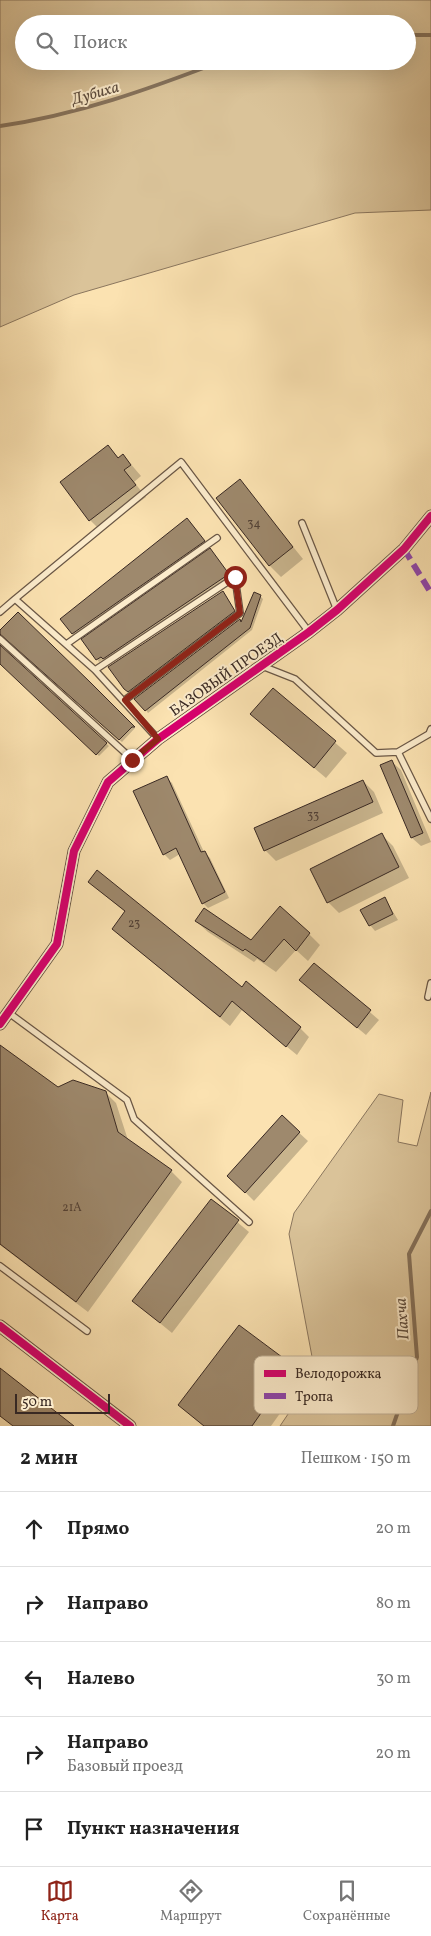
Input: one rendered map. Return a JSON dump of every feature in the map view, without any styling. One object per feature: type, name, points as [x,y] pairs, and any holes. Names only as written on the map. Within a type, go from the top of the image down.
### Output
[{"type":"street","name":"БАЗОВЫЙ ПРОЕЗД","points":[[0,1024],[57,944],[74,851],[108,782],[158,739],[337,610],[404,549],[431,516]]},
{"type":"street","points":[[0,1326],[130,1426]]},
{"type":"lane","points":[[0,612],[181,462],[309,632]]},
{"type":"lane","points":[[302,523],[337,610]]},
{"type":"lane","points":[[68,643],[217,538]]},
{"type":"lane","points":[[95,670],[235,577],[240,613],[125,700]]},
{"type":"lane","points":[[15,599],[68,643],[125,700],[158,739]]},
{"type":"lane","points":[[0,638],[132,760]]},
{"type":"lane","points":[[260,665],[295,679],[376,753],[398,752],[428,734],[431,729]]},
{"type":"lane","points":[[398,752],[431,819]]},
{"type":"lane","points":[[428,997],[431,983]]},
{"type":"lane","points":[[9,1013],[127,1100],[134,1119],[249,1222]]},
{"type":"lane","points":[[0,1266],[87,1331]]},
{"type":"shaded area","points":[[0,0],[431,0],[431,210],[355,213],[74,295],[0,327]]},
{"type":"shaded area","points":[[431,1092],[431,1426],[280,1426],[288,1414],[418,1414],[418,1356],[312,1356],[289,1234],[294,1213],[379,1094],[403,1100],[398,1142],[417,1146]]},
{"type":"building","points":[[108,445],[118,458],[123,454],[131,465],[124,470],[136,485],[89,521],[60,482]]},
{"type":"building","points":[[240,479],[293,547],[269,566],[216,498]]},
{"type":"building","points":[[187,518],[205,541],[72,634],[60,619]]},
{"type":"building","points":[[210,548],[229,574],[103,659],[101,657],[96,660],[81,639]]},
{"type":"building","points":[[223,591],[235,611],[128,692],[124,689],[108,667]]},
{"type":"building","points":[[254,592],[261,595],[250,628],[145,711],[134,699],[240,619],[241,622]]},
{"type":"building","points":[[18,612],[135,727],[132,727],[119,740],[0,634],[0,630]]},
{"type":"building","points":[[0,645],[107,743],[96,755],[0,664]]},
{"type":"building","points":[[273,688],[336,741],[314,768],[250,714]]},
{"type":"building","points":[[392,760],[423,833],[411,838],[380,765]]},
{"type":"building","points":[[167,776],[201,852],[205,851],[225,892],[202,904],[176,848],[163,855],[133,791]]},
{"type":"building","points":[[363,780],[373,802],[264,851],[254,828]]},
{"type":"building","points":[[382,833],[399,867],[327,903],[310,869]]},
{"type":"building","points":[[97,870],[242,987],[246,981],[301,1027],[286,1047],[232,1001],[220,1017],[112,929],[125,911],[88,882]]},
{"type":"building","points":[[385,897],[393,914],[369,926],[360,910]]},
{"type":"building","points":[[280,906],[310,933],[296,951],[284,939],[264,962],[195,921],[204,908],[251,940]]},
{"type":"building","points":[[314,963],[371,1010],[357,1028],[299,980]]},
{"type":"building","points":[[0,1045],[58,1087],[73,1080],[106,1091],[118,1132],[172,1170],[76,1302],[0,1244]]},
{"type":"building","points":[[282,1115],[300,1132],[245,1193],[227,1176]]},
{"type":"building","points":[[211,1199],[239,1220],[160,1323],[132,1301]]},
{"type":"building","points":[[239,1325],[281,1356],[254,1356],[254,1414],[260,1414],[252,1426],[204,1426],[178,1405]]},
{"type":"building","points":[[0,1368],[74,1426],[13,1426],[0,1416]]},
{"type":"waterway","name":"Дубиха","points":[[416,35],[431,35]]},
{"type":"waterway","name":"Дубиха","points":[[0,126],[85,108],[140,91],[197,70]]},
{"type":"waterway","name":"Пахча","points":[[417,1356],[409,1254],[431,1211]]},
{"type":"waterway","name":"Пахча","points":[[393,1426],[397,1414]]},
{"type":"marked path","points":[[404,549],[431,593]]},
{"type":"cycle path","points":[[0,1024],[57,944],[74,851],[108,782],[158,739],[337,610],[404,549],[431,516]]},
{"type":"cycle path","points":[[0,1326],[130,1426]]},
{"type":"route","points":[[132,760],[158,739],[125,700],[240,613],[235,577]]}]
